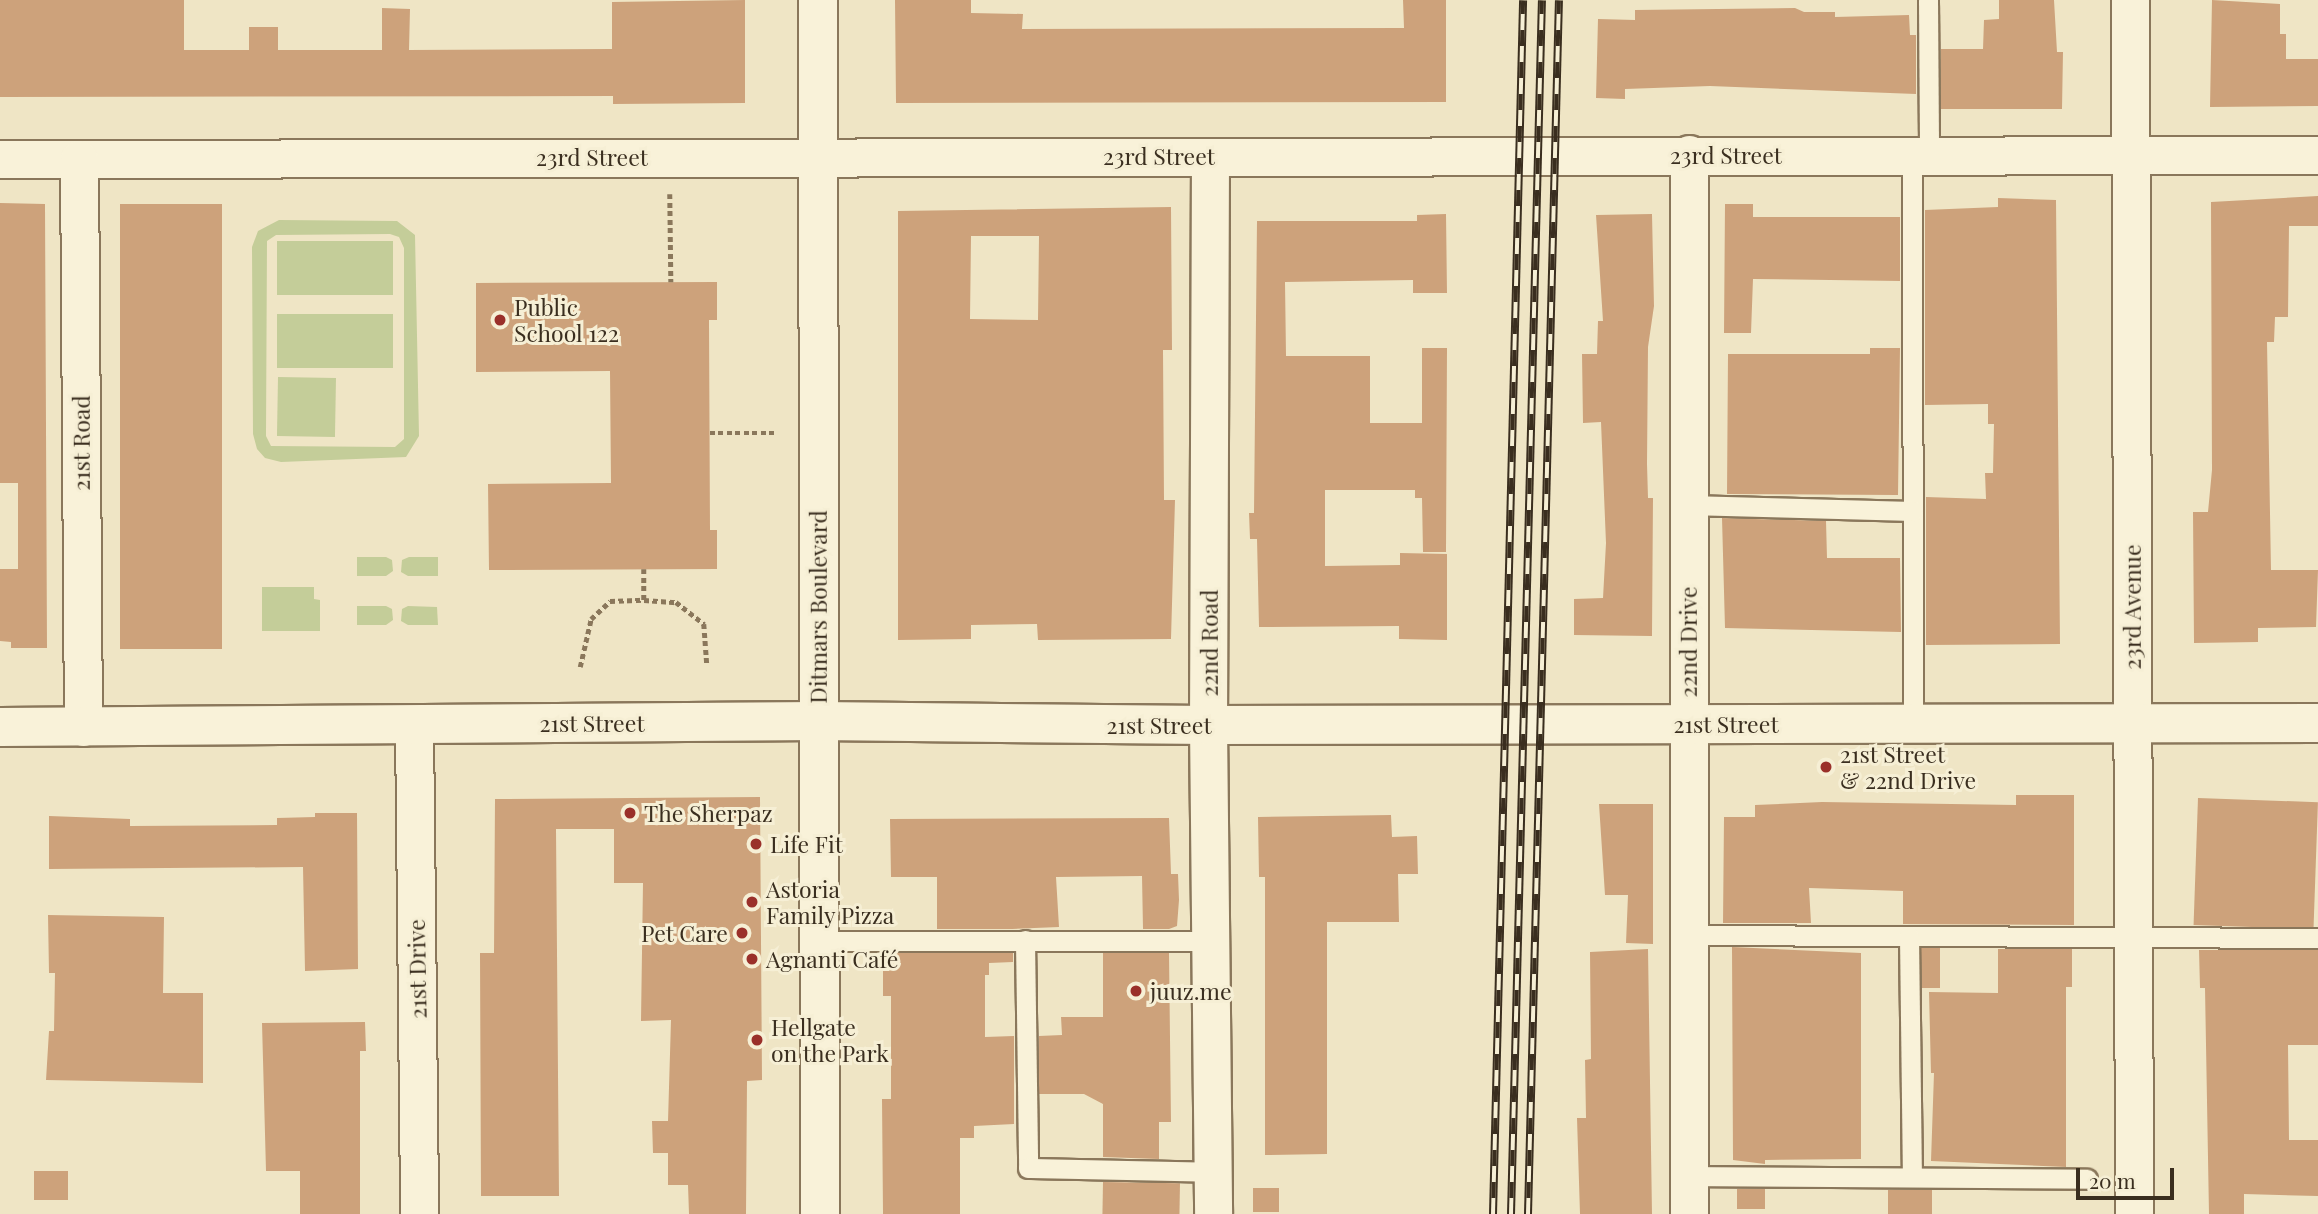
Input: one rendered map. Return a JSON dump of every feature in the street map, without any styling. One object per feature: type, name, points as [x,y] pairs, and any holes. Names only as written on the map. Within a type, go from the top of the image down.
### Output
[{"type":"street","name":"Ditmars Boulevard","points":[[818,0],[820,1214]]},
{"type":"street","name":"23rd Avenue","points":[[2130,0],[2134,1214]]},
{"type":"street","name":"22nd Drive","points":[[1689,155],[1689,1214]]},
{"type":"street","name":"23rd Street","points":[[0,159],[2318,155]]},
{"type":"street","name":"22nd Road","points":[[1210,156],[1208,725],[1213,1214]]},
{"type":"street","name":"21st Road","points":[[79,159],[83,727]]},
{"type":"street","name":"21st Street","points":[[0,727],[818,722],[1208,725],[2318,723]]},
{"type":"street","name":"21st Drive","points":[[414,724],[419,1214]]},
{"type":"lane","points":[[1913,724],[1913,511],[1920,154],[1928,0]]},
{"type":"lane","points":[[1688,505],[1913,511]]},
{"type":"lane","points":[[1688,935],[2318,938]]},
{"type":"lane","points":[[1909,936],[1912,1177]]},
{"type":"lane","points":[[1025,940],[1028,1168],[1213,1172]]},
{"type":"lane","points":[[819,942],[1210,941]]},
{"type":"lane","points":[[1689,1176],[2087,1179]]},
{"type":"path","points":[[670,194],[671,282]]},
{"type":"path","points":[[710,433],[777,433]]},
{"type":"path","points":[[644,569],[644,600]]},
{"type":"path","points":[[580,667],[591,619],[610,601],[644,600],[676,602],[704,624],[707,665]]},
{"type":"green space","points":[[279,220],[397,221],[415,235],[419,436],[406,457],[281,462],[265,458],[257,449],[253,434],[252,247],[258,231]],"holes":[[[390,234],[399,237],[404,248],[404,439],[395,447],[271,446],[266,436],[267,241],[276,235]]]},
{"type":"green space","points":[[277,241],[393,241],[393,295],[277,295]]},
{"type":"green space","points":[[277,314],[393,314],[393,368],[277,368]]},
{"type":"green space","points":[[278,377],[336,378],[335,437],[277,436]]},
{"type":"green space","points":[[357,557],[386,557],[392,560],[393,571],[386,576],[357,576]]},
{"type":"green space","points":[[409,557],[438,557],[438,576],[408,576],[401,572],[402,560]]},
{"type":"green space","points":[[262,587],[314,587],[314,599],[320,600],[320,631],[262,631]]},
{"type":"green space","points":[[357,606],[386,606],[392,609],[393,620],[386,625],[357,625]]},
{"type":"green space","points":[[408,606],[437,607],[438,625],[408,625],[401,621],[402,609]]},
{"type":"building","points":[[0,0],[184,0],[184,50],[249,50],[249,27],[278,27],[278,50],[382,50],[382,8],[410,9],[409,50],[612,49],[612,2],[745,0],[745,103],[613,104],[613,96],[0,97]]},
{"type":"building","points":[[895,0],[971,0],[971,13],[1023,14],[1022,29],[1404,28],[1403,0],[1446,0],[1446,102],[896,103]]},
{"type":"building","points":[[1999,0],[2054,0],[2057,52],[2063,52],[2062,109],[1941,109],[1941,49],[1983,49],[1984,20],[1999,19]]},
{"type":"building","points":[[2212,0],[2280,4],[2280,34],[2286,34],[2286,59],[2318,59],[2318,106],[2210,107]]},
{"type":"building","points":[[1795,8],[1804,12],[1835,12],[1835,17],[1909,15],[1910,35],[1916,35],[1916,94],[1710,86],[1625,89],[1625,99],[1596,98],[1598,19],[1635,20],[1635,10]]},
{"type":"building","points":[[2318,196],[2318,226],[2289,226],[2288,317],[2275,317],[2274,342],[2267,342],[2271,570],[2318,570],[2316,627],[2258,628],[2258,642],[2194,643],[2193,512],[2208,512],[2212,470],[2211,202]]},
{"type":"building","points":[[1998,198],[2056,200],[2060,644],[1926,645],[1926,497],[1986,499],[1985,473],[1993,473],[1994,424],[1988,424],[1988,404],[1925,405],[1925,210],[1998,207]]},
{"type":"building","points":[[0,203],[45,204],[47,648],[11,648],[11,642],[0,641],[0,569],[18,569],[18,483],[0,483]]},
{"type":"building","points":[[120,204],[222,204],[222,649],[120,649]]},
{"type":"building","points":[[1725,204],[1753,204],[1753,217],[1900,217],[1900,281],[1753,279],[1751,333],[1724,333]]},
{"type":"building","points":[[1171,207],[1172,350],[1163,350],[1164,500],[1175,500],[1171,639],[1038,640],[1037,624],[971,625],[971,639],[898,640],[898,211]],"holes":[[[971,236],[1039,236],[1038,320],[970,319]]]},
{"type":"building","points":[[1446,214],[1447,293],[1413,293],[1413,280],[1285,282],[1286,356],[1370,356],[1370,423],[1422,423],[1422,348],[1447,348],[1446,552],[1423,552],[1422,498],[1415,498],[1415,490],[1325,490],[1325,566],[1400,565],[1400,553],[1447,554],[1447,640],[1399,639],[1399,626],[1259,627],[1257,539],[1250,539],[1249,513],[1254,513],[1257,221],[1417,221],[1417,215]]},
{"type":"building","points":[[1652,214],[1654,306],[1648,347],[1647,464],[1648,498],[1653,498],[1652,636],[1574,635],[1574,599],[1603,598],[1606,543],[1601,422],[1583,423],[1582,354],[1597,354],[1598,321],[1603,321],[1596,215]]},
{"type":"building","points":[[717,282],[717,320],[709,320],[710,530],[717,530],[717,569],[489,570],[488,484],[611,483],[610,371],[476,372],[476,283]]},
{"type":"building","points":[[1870,348],[1900,348],[1898,495],[1727,494],[1728,354],[1870,354]]},
{"type":"building","points":[[1722,518],[1826,521],[1827,558],[1900,558],[1901,632],[1725,628]]},
{"type":"building","points":[[2016,795],[2074,795],[2074,925],[1903,924],[1903,891],[1809,888],[1811,923],[1723,923],[1724,817],[1755,817],[1755,805],[1822,802],[2016,805]]},
{"type":"building","points":[[760,797],[762,1080],[747,1081],[746,1214],[689,1214],[688,1185],[668,1185],[668,1153],[653,1153],[652,1121],[668,1121],[671,1020],[641,1021],[643,883],[614,883],[614,829],[556,829],[559,1196],[481,1196],[480,953],[494,953],[495,799]]},
{"type":"building","points":[[2198,798],[2318,802],[2313,929],[2194,925]]},
{"type":"building","points":[[1599,804],[1653,804],[1653,944],[1626,943],[1628,895],[1605,895]]},
{"type":"building","points":[[315,813],[357,813],[358,969],[305,971],[303,867],[49,869],[49,816],[130,819],[130,826],[277,825],[277,818],[315,817]]},
{"type":"building","points":[[1391,815],[1392,837],[1417,836],[1418,874],[1398,874],[1399,922],[1327,922],[1327,1154],[1265,1155],[1265,877],[1259,877],[1258,817]]},
{"type":"building","points":[[1169,818],[1171,874],[1178,874],[1179,900],[1177,926],[1169,929],[1143,929],[1142,876],[1056,877],[1059,927],[1012,929],[937,929],[937,877],[891,877],[890,819]]},
{"type":"building","points":[[48,915],[164,917],[163,993],[203,993],[203,1083],[46,1080],[49,1031],[54,1031],[55,973],[49,973]]},
{"type":"building","points":[[1732,947],[1861,953],[1861,1159],[1765,1160],[1765,1164],[1733,1160]]},
{"type":"building","points":[[1921,948],[1940,948],[1940,988],[1921,988]]},
{"type":"building","points":[[1648,949],[1652,1214],[1580,1214],[1577,1118],[1586,1118],[1585,1060],[1591,1059],[1590,952]]},
{"type":"building","points":[[1998,949],[2072,949],[2072,987],[2066,987],[2066,1167],[1931,1161],[1934,1073],[1931,1073],[1929,992],[1998,993]]},
{"type":"building","points":[[2199,950],[2318,950],[2318,1045],[2288,1045],[2289,1140],[2318,1140],[2318,1196],[2244,1194],[2244,1214],[2209,1214],[2205,988],[2200,988]]},
{"type":"building","points":[[883,953],[1013,953],[1013,962],[989,963],[989,975],[985,975],[985,1037],[1014,1036],[1014,1124],[974,1126],[974,1138],[960,1138],[960,1214],[883,1214],[882,1099],[891,1099],[891,996],[883,996]]},
{"type":"building","points":[[1103,953],[1169,953],[1171,1122],[1159,1122],[1159,1159],[1103,1157],[1103,1104],[1084,1094],[1039,1094],[1039,1036],[1062,1035],[1061,1017],[1103,1017]]},
{"type":"building","points":[[365,1022],[366,1051],[360,1051],[360,1214],[300,1214],[300,1171],[266,1171],[262,1023]]},
{"type":"building","points":[[34,1171],[68,1171],[68,1200],[34,1200]]},
{"type":"building","points":[[1103,1182],[1180,1183],[1179,1214],[1102,1214]]},
{"type":"building","points":[[1253,1188],[1279,1188],[1279,1212],[1253,1212]]},
{"type":"building","points":[[1737,1189],[1765,1189],[1765,1209],[1737,1209]]},
{"type":"building","points":[[1888,1190],[1932,1190],[1932,1214],[1888,1214]]},
{"type":"railway","points":[[1493,1214],[1523,0]]},
{"type":"railway","points":[[1511,1214],[1542,0]]},
{"type":"railway","points":[[1528,1214],[1559,0]]},
{"type":"place","name":"Public School 122","points":[[500,320]]},
{"type":"place","name":"21st Street & 22nd Drive","points":[[1826,767]]},
{"type":"place","name":"The Sherpaz","points":[[630,813]]},
{"type":"place","name":"Life Fit","points":[[756,844]]},
{"type":"place","name":"Astoria Family Pizza","points":[[752,902]]},
{"type":"place","name":"Pet Care","points":[[742,933]]},
{"type":"place","name":"Agnanti Café","points":[[752,959]]},
{"type":"place","name":"juuz.me","points":[[1136,991]]},
{"type":"place","name":"Hellgate on the Park","points":[[757,1040]]}]
